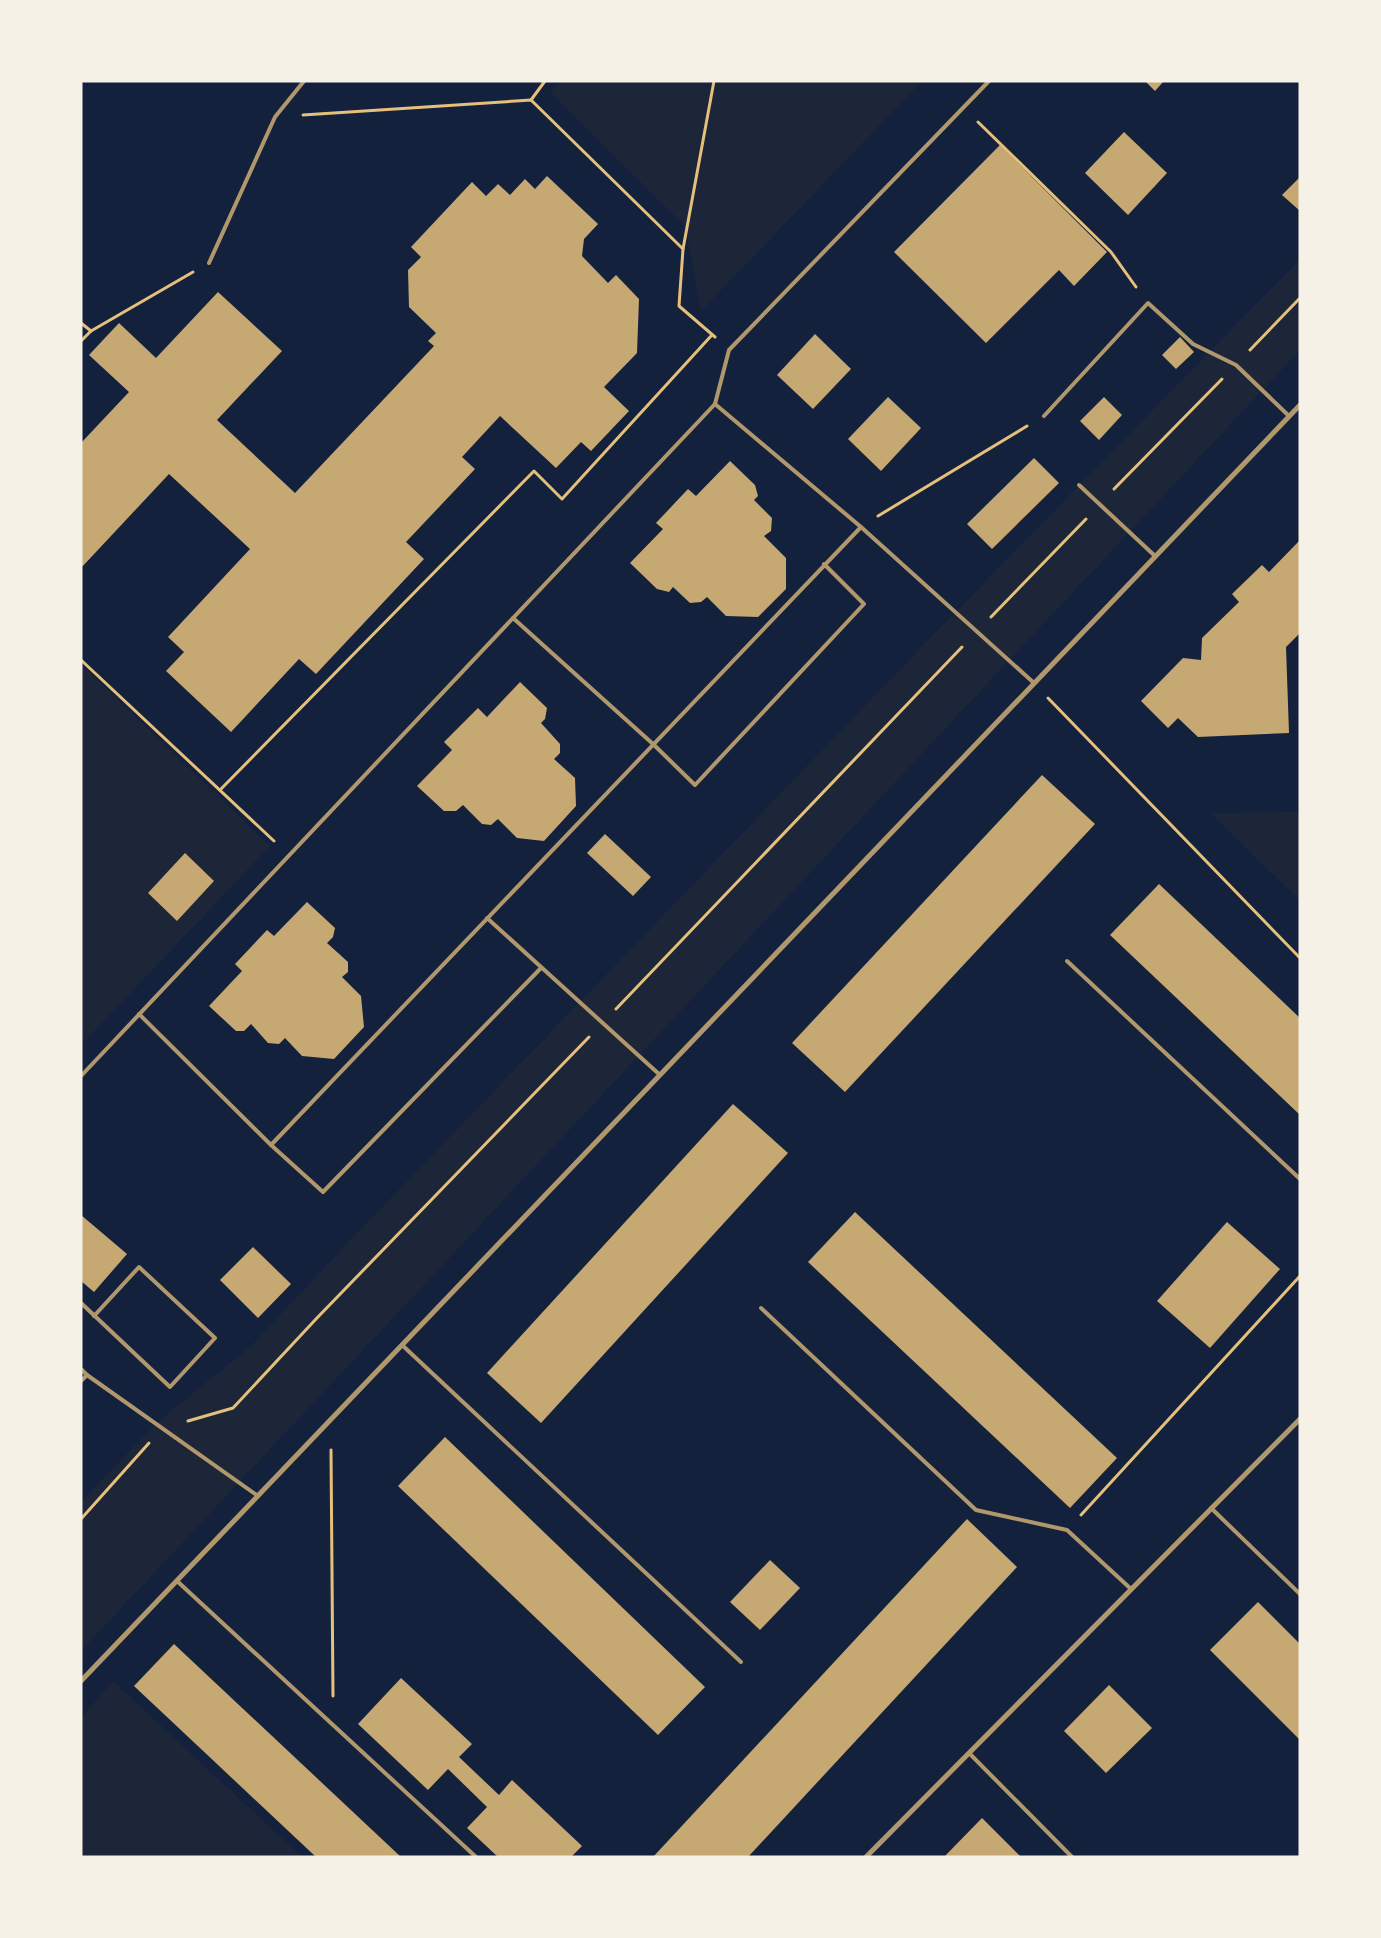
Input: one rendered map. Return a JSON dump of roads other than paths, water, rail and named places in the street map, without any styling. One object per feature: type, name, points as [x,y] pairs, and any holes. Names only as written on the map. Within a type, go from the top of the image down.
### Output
[{"type":"street","points":[[81,1681],[1300,405]]},
{"type":"street","points":[[866,1857],[1300,1419]]},
{"type":"lane","points":[[208,263],[275,116],[304,81]]},
{"type":"lane","points":[[81,1076],[715,404],[729,350],[989,81]]},
{"type":"lane","points":[[1044,416],[1148,303],[1193,344],[1236,365],[1289,416]]},
{"type":"lane","points":[[715,404],[860,527],[1034,683]]},
{"type":"lane","points":[[1079,485],[1155,556]]},
{"type":"lane","points":[[271,1145],[860,527]]},
{"type":"lane","points":[[512,618],[653,744],[695,785],[864,604],[824,564]]},
{"type":"lane","points":[[487,918],[660,1075]]},
{"type":"lane","points":[[1067,961],[1300,1179]]},
{"type":"lane","points":[[139,1014],[271,1145],[323,1192],[541,968]]},
{"type":"lane","points":[[81,1303],[94,1316],[170,1387],[215,1338],[139,1267],[94,1316]]},
{"type":"lane","points":[[761,1308],[976,1510],[1067,1530],[1131,1589]]},
{"type":"lane","points":[[402,1345],[741,1662]]},
{"type":"lane","points":[[81,1369],[258,1496]]},
{"type":"lane","points":[[81,1381],[88,1375]]},
{"type":"lane","points":[[1211,1508],[1300,1594]]},
{"type":"lane","points":[[177,1581],[476,1857]]},
{"type":"lane","points":[[969,1753],[1072,1857]]}]
